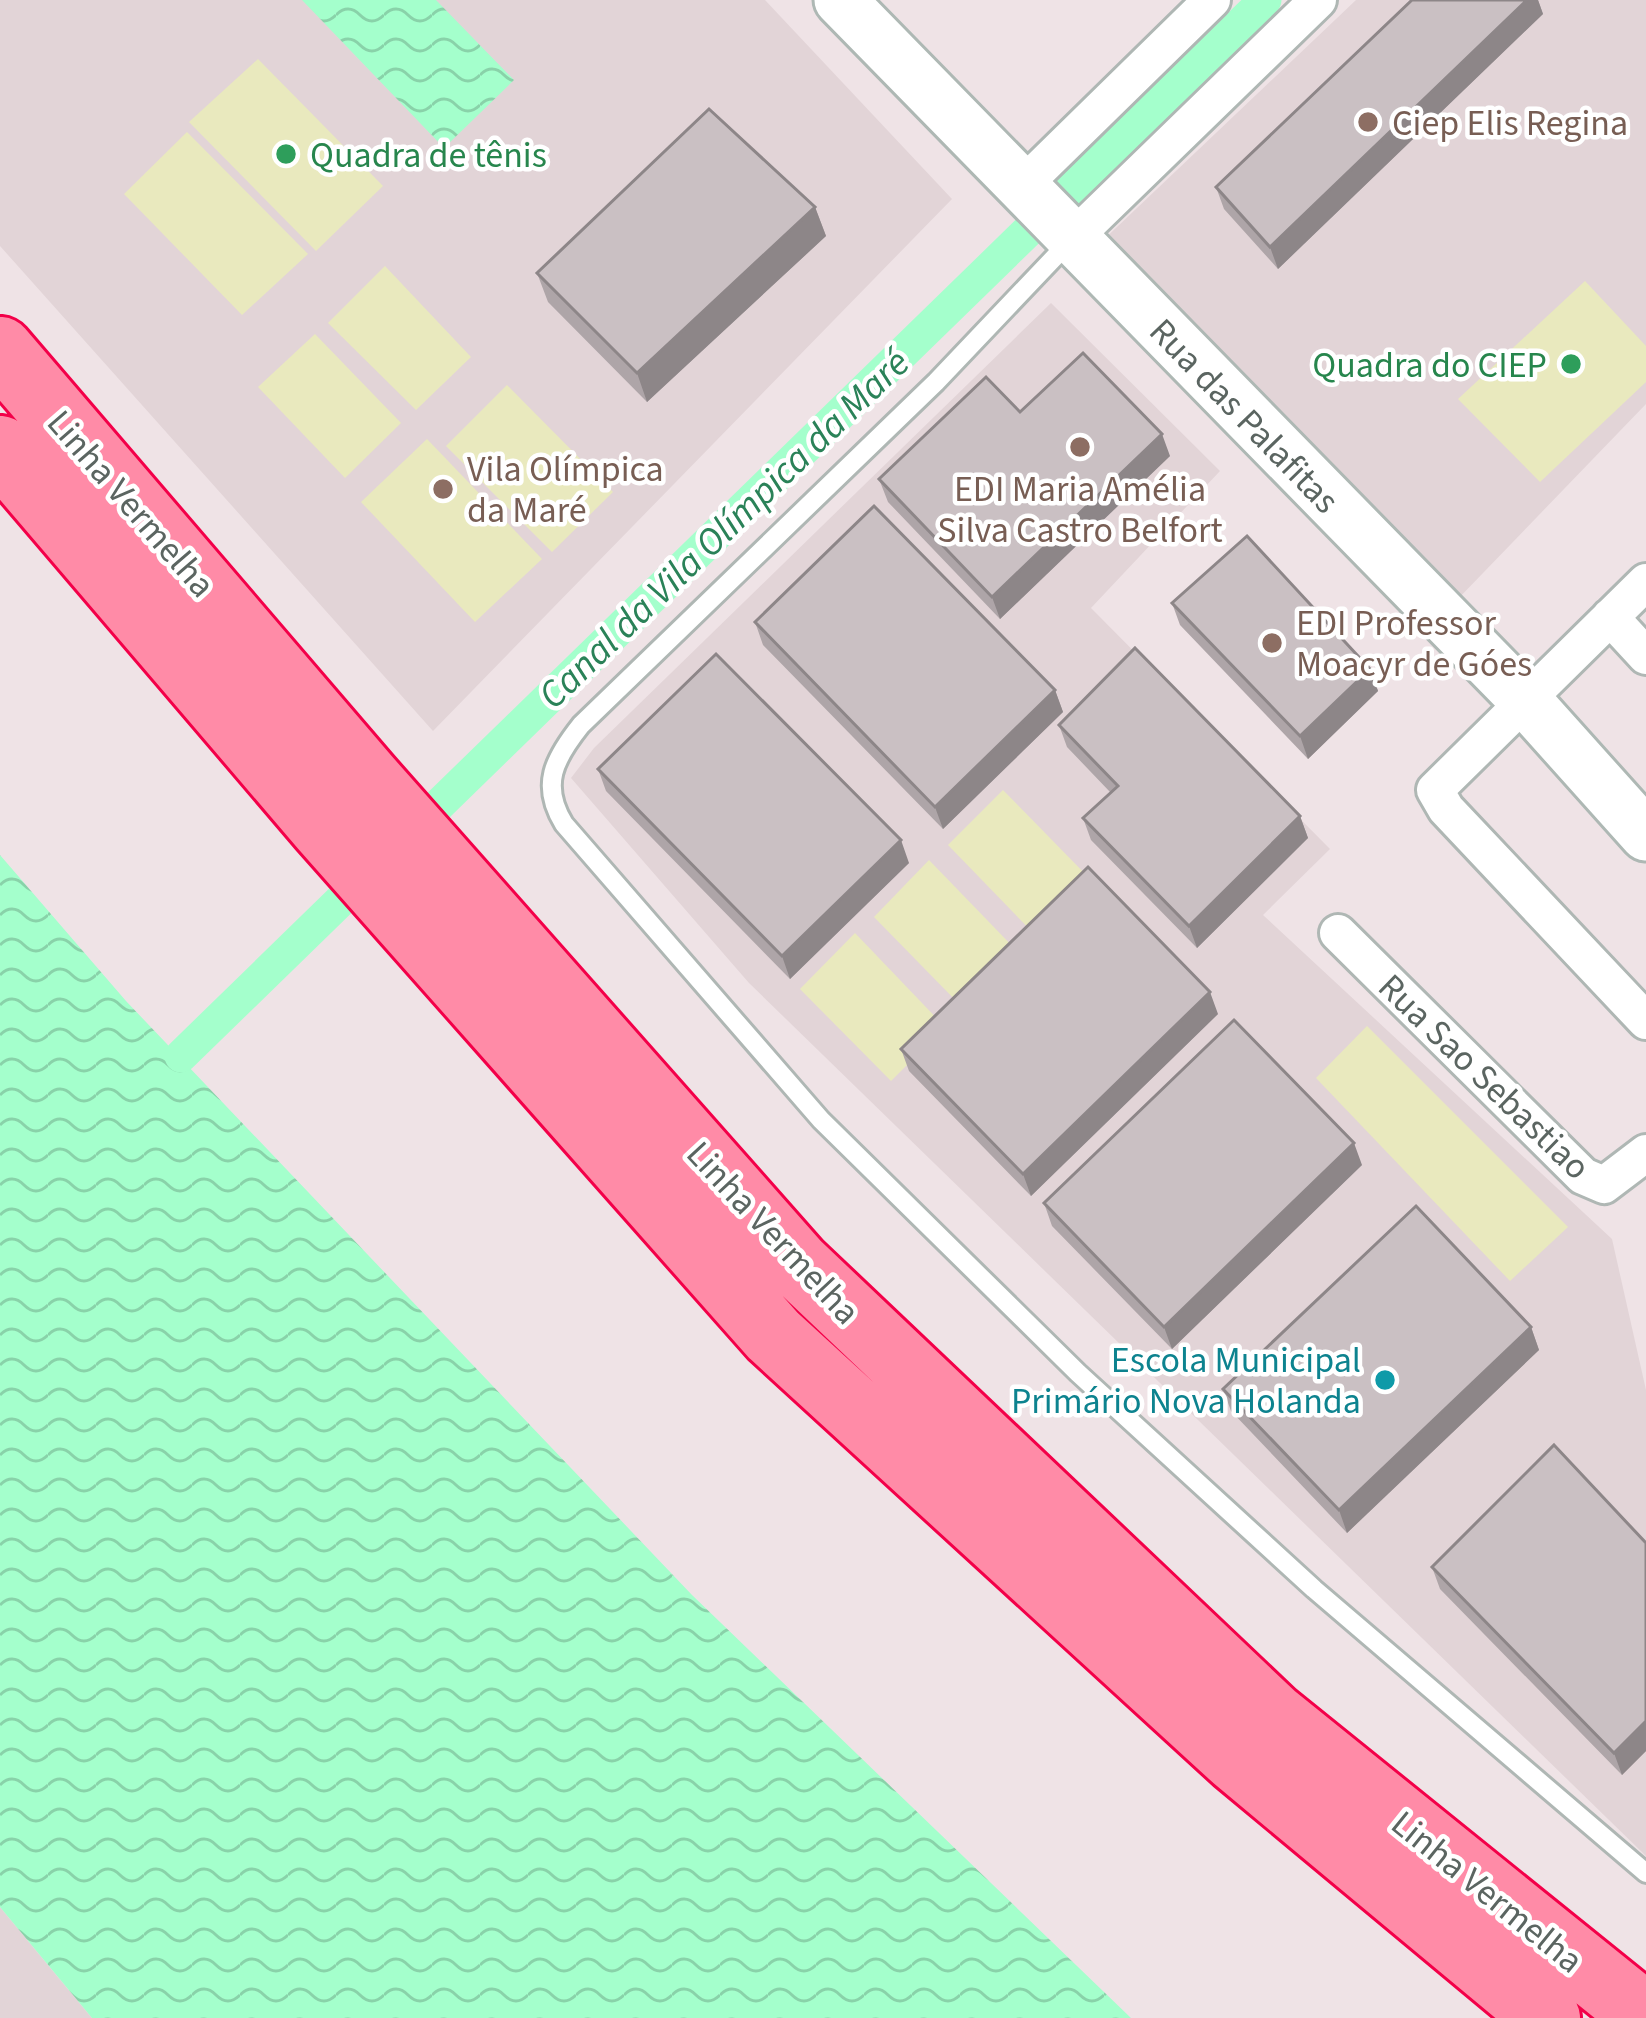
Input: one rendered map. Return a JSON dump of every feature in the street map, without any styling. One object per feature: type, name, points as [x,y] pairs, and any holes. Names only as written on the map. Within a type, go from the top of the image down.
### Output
[{"type":"highway","name":"Linha Vermelha","points":[[0,350],[367,778],[815,1281],[1273,1716],[1646,2017]]},
{"type":"highway","name":"Linha Vermelha","points":[[0,448],[323,827],[773,1335],[1236,1759],[1546,2018]]},
{"type":"street","name":"Rua das Palafitas","points":[[840,0],[1526,701],[1646,835]]},
{"type":"street","points":[[1049,215],[1212,0]]},
{"type":"street","points":[[1049,215],[1318,0]]},
{"type":"street","points":[[1646,582],[1435,790],[1446,809],[1646,1021]]},
{"type":"street","points":[[1610,617],[1646,656]]},
{"type":"street","name":"Rua Sao Sebastiao","points":[[1338,933],[1583,1176],[1604,1185],[1642,1157]]},
{"type":"lane","points":[[1049,215],[936,382],[581,725],[550,773],[549,794],[564,824],[821,1120],[1062,1357],[1314,1589],[1646,1873]]},
{"type":"shaded area","name":"Vila Olímpica da Maré","points":[[0,0],[765,0],[952,199],[433,731],[0,246]]},
{"type":"shaded area","points":[[1356,0],[1646,0],[1646,404],[1455,602],[1097,246]]},
{"type":"shaded area","name":"Quadra de tênis","points":[[258,59],[383,186],[316,251],[189,122]]},
{"type":"shaded area","name":"Quadra de tênis","points":[[187,132],[308,254],[242,315],[124,194]]},
{"type":"shaded area","points":[[385,266],[471,357],[416,410],[328,323]]},
{"type":"shaded area","name":"Quadra do CIEP","points":[[1585,281],[1646,346],[1646,382],[1540,482],[1458,399]]},
{"type":"shaded area","points":[[1051,303],[1220,471],[1091,608],[1330,849],[1263,915],[1612,1239],[1646,1390],[1646,1856],[749,983],[571,778],[594,748]]},
{"type":"shaded area","points":[[315,334],[401,423],[345,478],[258,387]]},
{"type":"shaded area","points":[[507,385],[613,492],[552,552],[446,446]]},
{"type":"shaded area","points":[[427,439],[542,559],[475,622],[361,502]]},
{"type":"shaded area","points":[[1003,790],[1094,883],[1038,938],[948,845]]},
{"type":"shaded area","points":[[929,860],[1020,954],[964,1009],[874,917]]},
{"type":"shaded area","points":[[855,933],[945,1027],[891,1081],[800,989]]},
{"type":"shaded area","points":[[1367,1026],[1568,1227],[1510,1281],[1316,1078]]},
{"type":"shaded area","points":[[0,1907],[72,1994],[92,2018],[0,2018]]},
{"type":"water","points":[[302,0],[436,0],[514,80],[444,148]]},
{"type":"water","points":[[0,855],[126,1001],[692,1595],[1131,2018],[92,2018],[0,1907]]},
{"type":"building","name":"Ciep Elis Regina","points":[[1412,0],[1527,0],[1270,247],[1216,187]]},
{"type":"building","name":"Vila Olímpica da Maré","points":[[709,109],[815,207],[637,373],[537,273]]},
{"type":"building","name":"EDI Maria Amélia Silva Castro Belfort","points":[[1083,353],[1162,434],[992,597],[879,479],[986,377],[1020,412]]},
{"type":"building","points":[[874,506],[1055,690],[935,807],[755,622]]},
{"type":"building","name":"EDI Professor Moacyr de Góes","points":[[1247,536],[1370,669],[1300,736],[1172,603]]},
{"type":"building","points":[[1135,648],[1300,816],[1189,926],[1083,818],[1118,786],[1059,725]]},
{"type":"building","points":[[716,654],[901,840],[782,956],[598,769]]},
{"type":"building","points":[[1088,867],[1210,992],[1023,1174],[901,1049]]},
{"type":"building","points":[[1234,1020],[1354,1143],[1164,1327],[1044,1203]]},
{"type":"building","name":"Escola Municipal Primário Nova Holanda","points":[[1416,1206],[1531,1327],[1339,1510],[1223,1389]]},
{"type":"building","points":[[1554,1445],[1646,1543],[1646,1721],[1614,1753],[1432,1567]]},
{"type":"waterway","name":"Canal da Vila Olímpica da Maré","points":[[181,1056],[1265,0]]},
{"type":"place","name":"Ciep Elis Regina","points":[[1368,122]]},
{"type":"place","name":"Quadra de tênis","points":[[286,154]]},
{"type":"place","name":"Quadra do CIEP","points":[[1571,364]]},
{"type":"place","name":"EDI Maria Amélia Silva Castro Belfort","points":[[1080,447]]},
{"type":"place","name":"Vila Olímpica da Maré","points":[[443,489]]},
{"type":"place","name":"EDI Professor Moacyr de Góes","points":[[1272,643]]},
{"type":"place","name":"Escola Municipal Primário Nova Holanda","points":[[1385,1380]]}]
